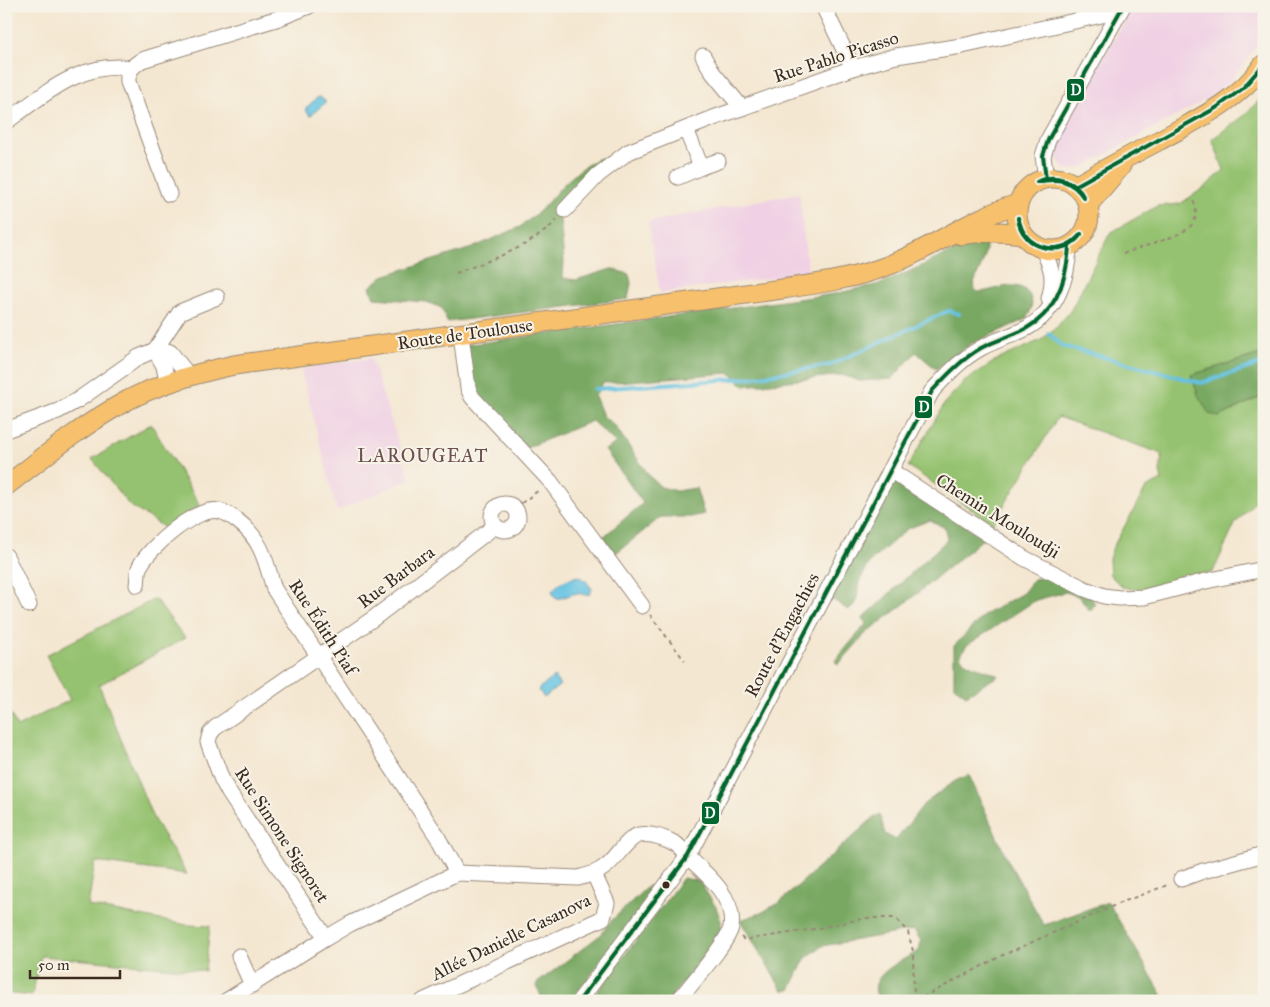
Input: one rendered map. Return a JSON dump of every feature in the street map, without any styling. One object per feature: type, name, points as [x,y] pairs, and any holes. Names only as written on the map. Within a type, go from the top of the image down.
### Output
[{"type":"main road","points":[[1075,186],[1207,115],[1234,96],[1256,75],[1264,64]]},
{"type":"main road","points":[[1088,205],[1128,157]]},
{"type":"main road","points":[[1046,179],[1061,179],[1075,186],[1083,194],[1088,205],[1085,229],[1079,239],[1069,246],[1051,250],[1032,243],[1023,234],[1017,214],[1018,204],[1029,187],[1046,179]]},
{"type":"main road","name":"Route de Toulouse","points":[[6,486],[61,442],[92,421],[130,399],[167,383],[190,376],[234,366],[850,278],[887,266],[947,238],[1003,208],[1018,204]]},
{"type":"main road","name":"Route de Toulouse","points":[[947,238],[976,232],[1002,231],[1023,234]]},
{"type":"street","points":[[169,194],[128,82],[128,74],[132,68],[142,60],[279,18],[309,6]]},
{"type":"street","points":[[824,6],[853,68]]},
{"type":"street","points":[[1046,179],[1043,156],[1048,140],[1121,9]]},
{"type":"street","name":"Rue Pablo Picasso","points":[[566,210],[598,175],[628,152],[742,108],[853,68],[896,56],[962,46],[1121,9]]},
{"type":"street","points":[[703,56],[742,108]]},
{"type":"street","points":[[6,122],[63,81],[98,69],[118,66],[132,68]]},
{"type":"street","points":[[686,129],[700,167]]},
{"type":"street","points":[[678,177],[718,161]]},
{"type":"street","name":"Route d'Engachies","points":[[578,1001],[688,856],[932,392],[957,365],[982,348],[1028,327],[1043,316],[1059,296],[1068,262],[1069,246]]},
{"type":"street","points":[[1042,248],[1052,268],[1053,281],[1050,297],[1043,316]]},
{"type":"street","points":[[155,350],[180,312],[217,297]]},
{"type":"street","points":[[461,334],[468,388],[472,397],[550,481],[642,606]]},
{"type":"street","points":[[155,350],[164,366],[167,383]]},
{"type":"street","points":[[6,430],[58,411],[78,400],[139,357],[155,350],[170,352],[190,376]]},
{"type":"street","name":"Chemin Mouloudji","points":[[890,470],[1024,558],[1085,589],[1104,596],[1119,598],[1144,597],[1264,569]]},
{"type":"street","name":"Rue Barbara","points":[[320,657],[495,526],[491,518],[496,506],[508,504],[515,508]]},
{"type":"street","name":"Rue Édith Piaf","points":[[137,585],[139,568],[157,544],[178,527],[206,512],[219,510],[248,529],[257,539],[274,589],[437,836],[457,873]]},
{"type":"street","points":[[6,556],[29,605]]},
{"type":"street","name":"Rue Simone Signoret","points":[[320,657],[215,728],[210,734],[208,742],[222,780],[326,938]]},
{"type":"street","points":[[226,1001],[326,938],[457,873],[578,878],[594,874],[606,867],[637,836],[652,835],[676,845],[706,873],[722,894],[732,913],[731,928],[724,942],[678,1001]]},
{"type":"street","points":[[1181,879],[1211,868],[1264,854]]},
{"type":"street","name":"Allée Danielle Casanova","points":[[423,1001],[604,918],[607,903],[594,874]]},
{"type":"street","points":[[239,956],[252,985]]},
{"type":"path","points":[[1123,254],[1183,233],[1195,219],[1196,209],[1193,200]]},
{"type":"path","points":[[456,273],[518,249],[540,236],[566,210]]},
{"type":"path","points":[[515,508],[550,481]]},
{"type":"path","points":[[642,606],[685,661]]},
{"type":"path","points":[[731,928],[744,940],[809,930],[866,918],[895,918],[908,932],[913,951],[915,1001],[1003,955],[1120,903],[1181,879]]},
{"type":"shaded area","points":[[1133,6],[1264,6],[1264,26],[1257,44],[1245,63],[1229,82],[1209,98],[1081,168],[1067,170],[1057,158],[1056,150],[1060,136]]},
{"type":"shaded area","points":[[799,193],[808,273],[660,293],[648,222]]},
{"type":"shaded area","points":[[371,358],[410,479],[337,511],[301,369]]},
{"type":"green space","points":[[1264,95],[1264,353],[1191,375],[1219,417],[1264,395],[1264,491],[1235,524],[1213,572],[1139,590],[1122,587],[1110,575],[1109,559],[1113,547],[1146,488],[1162,480],[1160,472],[1162,454],[1058,417],[993,524],[908,466],[946,401],[964,382],[995,361],[1041,340],[1057,327],[1071,310],[1110,233],[1157,206],[1180,204],[1205,187],[1224,170],[1212,139],[1244,116]]},
{"type":"green space","points":[[614,157],[559,210],[564,261],[563,278],[576,280],[611,269],[629,274],[631,283],[628,299],[447,322],[442,308],[427,302],[374,298],[370,287],[383,276],[472,248],[520,227],[540,211],[565,183],[582,168],[597,159]]},
{"type":"green space","points":[[971,243],[982,243],[986,246],[985,256],[973,287],[978,292],[1006,286],[1019,287],[1030,296],[1031,308],[1026,319],[971,344],[936,369],[916,352],[892,379],[860,381],[842,375],[744,386],[730,373],[603,383],[595,396],[603,416],[615,426],[650,477],[661,487],[676,491],[696,488],[704,514],[691,517],[661,517],[615,554],[602,538],[643,503],[605,450],[616,443],[592,421],[524,449],[475,393],[465,345],[834,294],[884,283]]},
{"type":"green space","points":[[1264,353],[1264,395],[1219,417],[1209,414],[1198,395],[1191,375]]},
{"type":"green space","points":[[151,424],[200,505],[165,528],[129,505],[92,459]]},
{"type":"green space","points":[[894,478],[984,538],[866,633],[838,665],[835,661],[867,623],[862,619],[947,540],[945,528],[930,520],[907,529],[870,562],[859,582],[854,605],[848,610],[829,597]]},
{"type":"green space","points":[[1046,577],[1089,595],[1095,604],[1090,611],[1078,596],[1066,592],[1036,600],[966,646],[960,657],[969,664],[998,676],[966,695],[954,686],[954,646],[984,615],[1023,593],[1034,579]]},
{"type":"green space","points":[[155,599],[185,638],[99,685],[153,818],[187,874],[95,862],[88,906],[187,925],[210,926],[205,971],[41,956],[32,996],[6,993],[6,705],[17,727],[70,700],[46,655]]},
{"type":"green space","points":[[969,775],[1007,859],[1044,925],[1108,902],[1166,1001],[881,1001],[876,993],[876,985],[880,977],[894,965],[919,951],[921,941],[914,930],[822,946],[805,959],[790,990],[782,990],[740,920],[761,913],[780,902],[880,814],[885,834],[896,840],[924,804],[955,781]]},
{"type":"green space","points":[[683,878],[699,881],[716,907],[721,921],[718,938],[668,1001],[590,1001]]},
{"type":"green space","points":[[649,885],[653,889],[654,896],[570,1001],[543,1001],[536,984],[599,936],[611,921]]},
{"type":"water","points":[[319,96],[326,102],[310,116],[305,109]]},
{"type":"water","points":[[578,576],[586,581],[592,589],[590,594],[577,593],[557,599],[554,597],[552,591],[557,585]]},
{"type":"water","points":[[554,677],[560,685],[544,698],[538,689]]},
{"type":"waterway","points":[[595,389],[748,378],[830,365],[946,312],[950,311],[959,314]]},
{"type":"waterway","points":[[1048,333],[1062,346],[1201,383],[1264,363]]},
{"type":"transit line","name":"D","points":[[1046,179],[1043,156],[1048,140],[1123,6]]},
{"type":"transit line","name":"D","points":[[1075,186],[1216,108],[1242,89],[1264,64]]},
{"type":"transit line","name":"D","points":[[1037,182],[1050,178],[1064,180],[1076,187],[1084,198]]},
{"type":"transit line","name":"D","points":[[1037,182],[1064,181],[1075,187],[1084,198]]},
{"type":"transit line","name":"D","points":[[1018,218],[1023,231],[1036,245],[1052,248],[1060,247],[1075,240],[1081,234]]},
{"type":"transit line","name":"D","points":[[1018,218],[1021,229],[1027,237],[1035,244],[1044,247],[1054,249],[1064,247],[1074,242],[1081,234]]},
{"type":"transit line","name":"D","points":[[579,1001],[688,856],[932,391],[974,352],[1027,328],[1046,313],[1063,282],[1069,246]]},
{"type":"district","name":"LAROUGEAT","points":[[423,455]]}]
